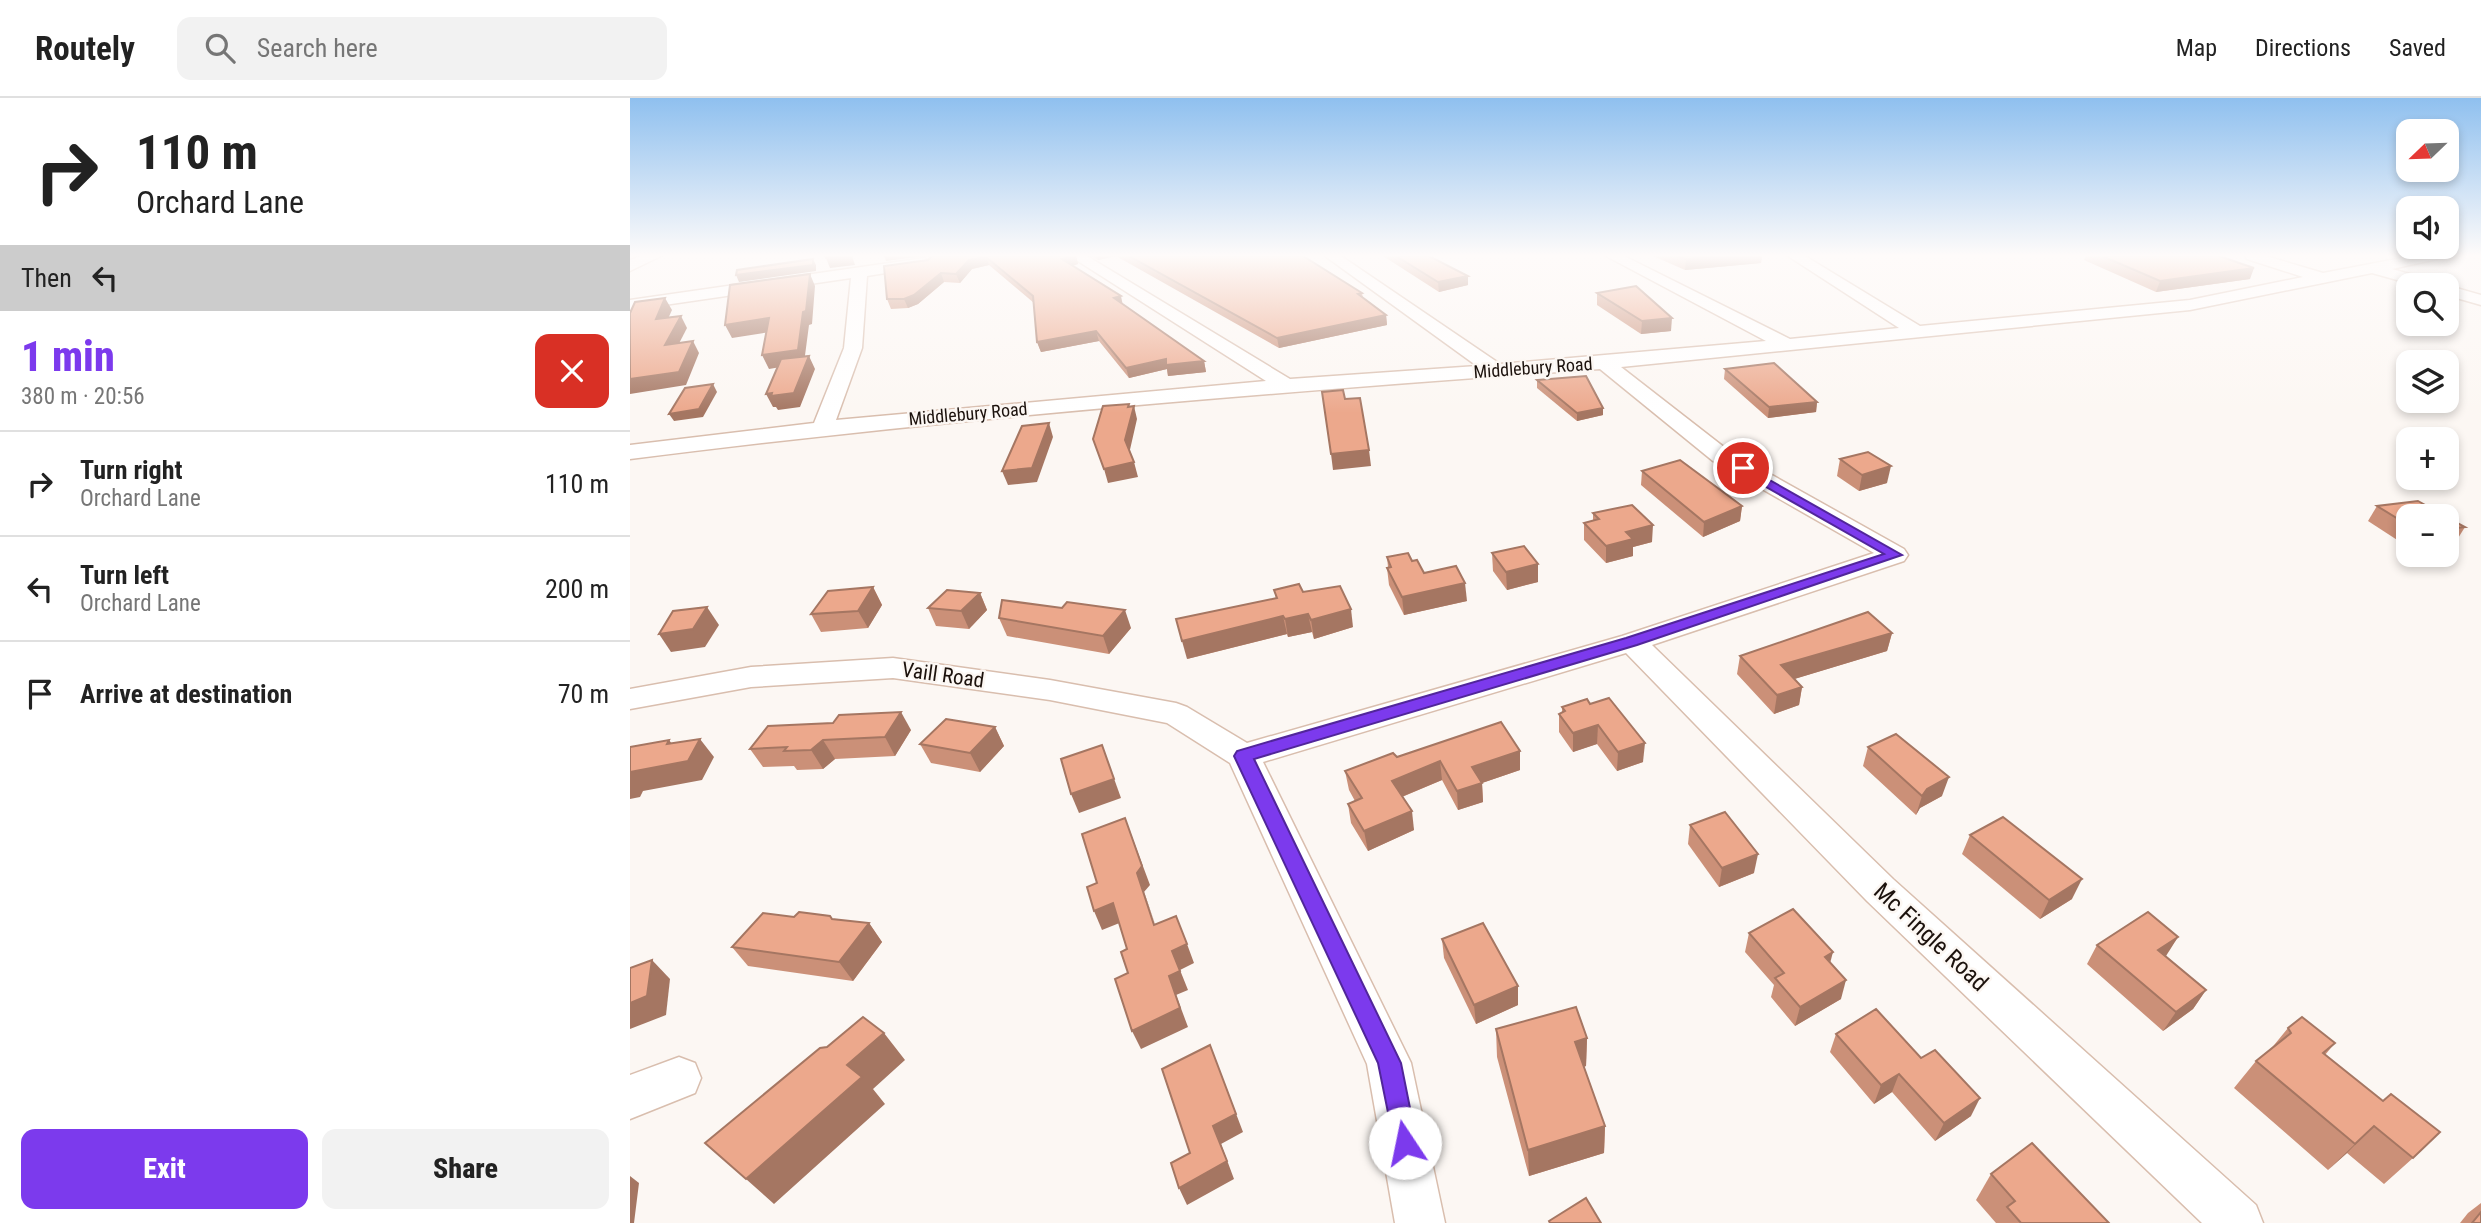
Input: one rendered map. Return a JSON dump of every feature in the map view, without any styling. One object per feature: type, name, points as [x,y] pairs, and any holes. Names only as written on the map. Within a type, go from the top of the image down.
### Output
[{"type":"street","points":[[823,428],[853,348],[856,308]]},
{"type":"street","points":[[1162,308],[1286,385]]},
{"type":"street","points":[[1407,308],[1494,370]]},
{"type":"street","points":[[1716,308],[1787,345]]},
{"type":"street","points":[[1879,308],[1917,332]]},
{"type":"street","name":"Middlebury Road","points":[[630,452],[823,428],[1286,385],[1604,363],[2155,308]]},
{"type":"street","points":[[1420,1223],[1389,1063],[1243,756],[1632,642],[1895,555],[1721,456],[1604,363]]},
{"type":"street","name":"Mc Fingle Road","points":[[1632,642],[1880,890],[2238,1223]]},
{"type":"street","name":"Vaill Road","points":[[630,699],[751,677],[893,668],[1050,690],[1176,714],[1243,756]]},
{"type":"street","points":[[630,1097],[679,1078]]},
{"type":"building","points":[[632,308],[660,308],[656,319],[681,316],[665,345],[693,341],[679,372],[630,379]]},
{"type":"building","points":[[727,308],[806,308],[803,312],[798,350],[762,355],[769,318],[725,325]]},
{"type":"building","points":[[1034,308],[1129,308],[1204,361],[1166,365],[1166,359],[1126,368],[1096,331],[1037,342]]},
{"type":"building","points":[[1224,308],[1377,308],[1386,315],[1277,338]]},
{"type":"building","points":[[1622,308],[1661,308],[1672,318],[1642,321]]},
{"type":"building","points":[[809,356],[794,393],[771,396],[772,393],[766,394],[781,359]]},
{"type":"building","points":[[1774,363],[1817,402],[1769,407],[1725,369]]},
{"type":"building","points":[[1586,376],[1603,408],[1577,413],[1537,380]]},
{"type":"building","points":[[713,384],[699,409],[669,414],[685,388]]},
{"type":"building","points":[[1343,390],[1345,399],[1360,398],[1369,450],[1331,454],[1322,392]]},
{"type":"building","points":[[1129,404],[1128,407],[1134,406],[1125,440],[1134,462],[1104,469],[1093,439],[1103,406]]},
{"type":"building","points":[[1049,423],[1032,468],[1002,471],[1022,426]]},
{"type":"building","points":[[1868,452],[1891,466],[1862,475],[1840,459]]},
{"type":"building","points":[[1680,460],[1742,506],[1704,522],[1642,471]]},
{"type":"building","points":[[2418,501],[2423,504],[2396,504],[2396,518],[2377,506]]},
{"type":"building","points":[[1632,505],[1653,525],[1626,532],[1633,539],[1606,546],[1584,523],[1599,519],[1593,513]]},
{"type":"building","points":[[1524,546],[1538,564],[1506,572],[1492,553]]},
{"type":"building","points":[[1408,553],[1412,561],[1417,560],[1424,573],[1456,566],[1465,583],[1402,597],[1387,568],[1391,567],[1387,557]]},
{"type":"building","points":[[1299,584],[1303,592],[1340,586],[1351,609],[1311,620],[1308,614],[1285,619],[1283,616],[1182,641],[1176,619],[1277,598],[1274,590]]},
{"type":"building","points":[[873,587],[858,611],[811,614],[828,591]]},
{"type":"building","points":[[947,590],[980,593],[961,611],[928,608]]},
{"type":"building","points":[[1002,600],[1062,608],[1067,602],[1125,610],[1103,636],[999,618]]},
{"type":"building","points":[[707,607],[693,629],[659,634],[673,611]]},
{"type":"building","points":[[1868,612],[1892,633],[1781,665],[1802,687],[1777,695],[1740,656]]},
{"type":"building","points":[[1609,698],[1645,743],[1618,752],[1598,725],[1573,733],[1559,714],[1565,711],[1562,707],[1587,699],[1590,704]]},
{"type":"building","points":[[901,712],[885,737],[823,740],[811,750],[784,751],[787,747],[750,749],[768,726],[833,723],[839,715]]},
{"type":"building","points":[[946,719],[995,727],[970,753],[920,744]]},
{"type":"building","points":[[1501,722],[1520,751],[1472,767],[1482,783],[1457,791],[1440,761],[1392,781],[1412,811],[1364,831],[1348,804],[1362,798],[1345,771],[1393,753],[1397,757]]},
{"type":"building","points":[[1896,734],[1949,777],[1927,789],[1922,796],[1868,747]]},
{"type":"building","points":[[700,739],[688,761],[630,772],[630,747],[669,740],[667,744]]},
{"type":"building","points":[[1102,745],[1114,779],[1071,794],[1061,759]]},
{"type":"building","points":[[1725,812],[1758,854],[1722,868],[1690,825]]},
{"type":"building","points":[[2003,817],[2082,879],[2049,900],[1970,835]]},
{"type":"building","points":[[1125,818],[1142,866],[1137,873],[1154,925],[1176,916],[1187,944],[1172,951],[1180,971],[1169,976],[1180,1008],[1132,1031],[1115,979],[1128,973],[1121,952],[1127,949],[1113,903],[1094,911],[1087,887],[1097,883],[1082,834]]},
{"type":"building","points":[[1793,909],[1833,952],[1825,957],[1846,980],[1800,1007],[1775,978],[1784,973],[1749,933]]},
{"type":"building","points":[[799,912],[869,923],[839,962],[732,947],[763,913],[794,917]]},
{"type":"building","points":[[2148,912],[2178,937],[2158,950],[2206,990],[2176,1012],[2097,945]]},
{"type":"building","points":[[1483,923],[1518,986],[1474,1005],[1442,939]]},
{"type":"building","points":[[652,960],[647,996],[630,1003],[630,968]]},
{"type":"building","points":[[1576,1007],[1587,1038],[1575,1042],[1605,1126],[1528,1150],[1496,1029]]},
{"type":"building","points":[[1876,1009],[1921,1058],[1935,1050],[1980,1098],[1944,1123],[1899,1074],[1881,1085],[1836,1034]]},
{"type":"building","points":[[863,1017],[884,1033],[847,1065],[862,1077],[746,1179],[705,1143],[820,1048],[827,1047]]},
{"type":"building","points":[[2302,1017],[2335,1043],[2323,1053],[2383,1101],[2391,1094],[2440,1132],[2413,1158],[2374,1126],[2355,1144],[2256,1061],[2291,1033],[2288,1028]]},
{"type":"building","points":[[1210,1045],[1236,1114],[1213,1126],[1227,1161],[1179,1188],[1171,1163],[1190,1153],[1162,1069]]},
{"type":"building","points":[[2032,1143],[2109,1223],[2021,1223],[2007,1207],[2015,1201],[1991,1174]]},
{"type":"building","points":[[1586,1198],[1601,1223],[1550,1223],[1549,1221]]},
{"type":"building","points":[[2481,1212],[2481,1223],[2472,1223]]},
{"type":"route","points":[[1405,1143],[1389,1063],[1243,756],[1632,642],[1895,555],[1743,468]]}]
